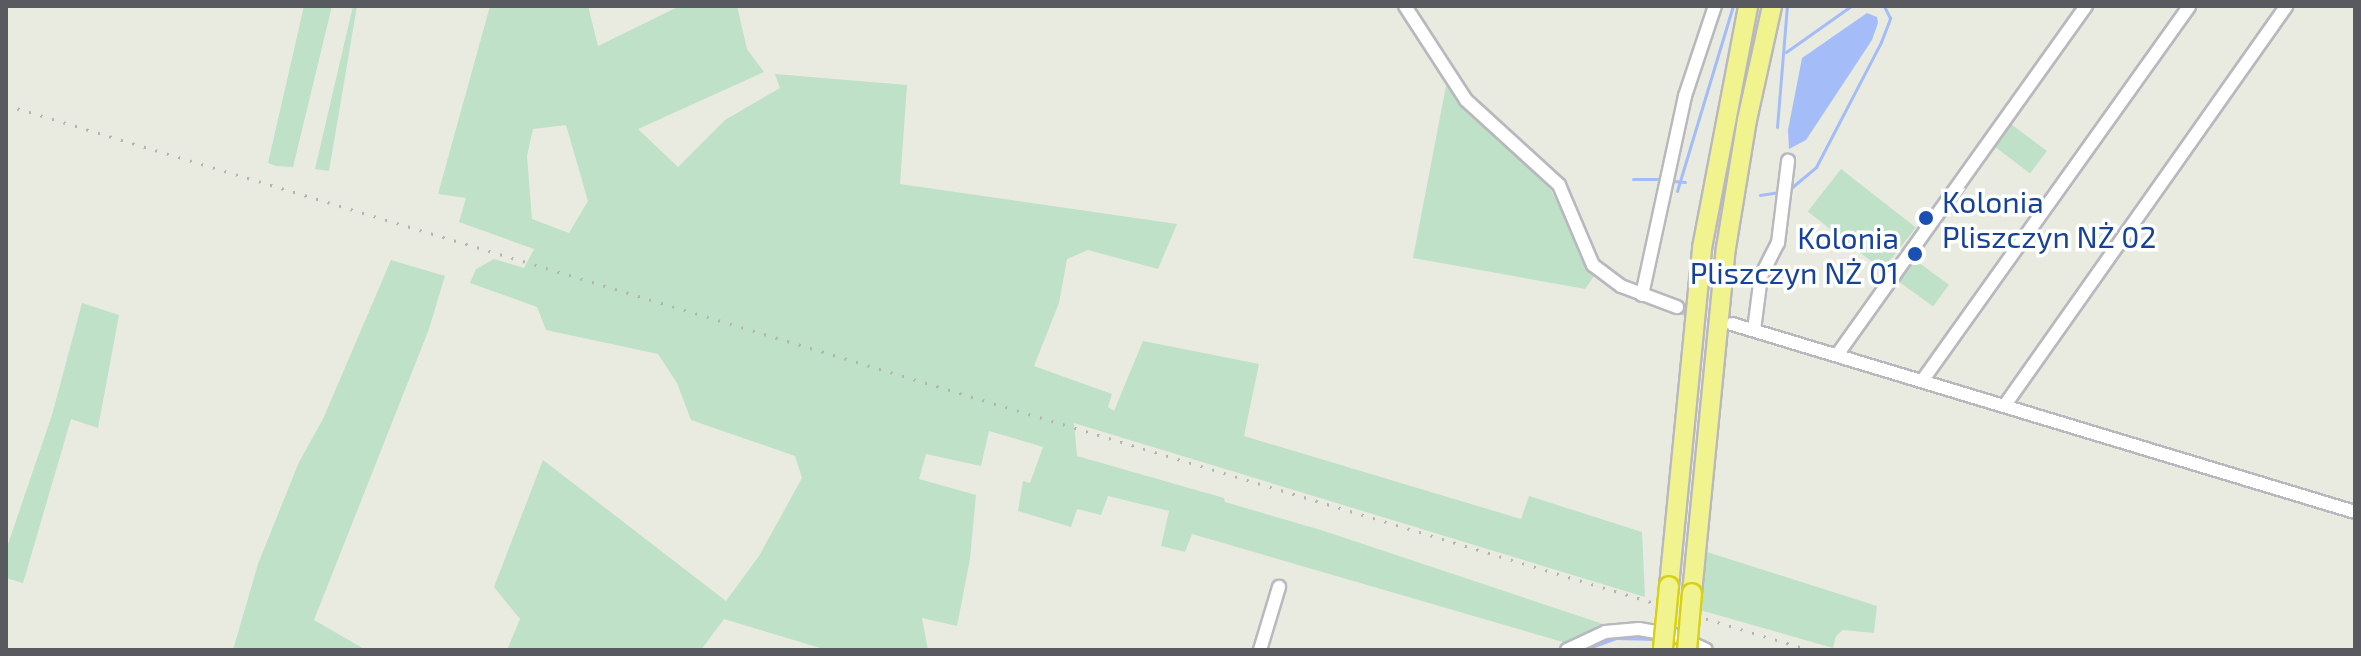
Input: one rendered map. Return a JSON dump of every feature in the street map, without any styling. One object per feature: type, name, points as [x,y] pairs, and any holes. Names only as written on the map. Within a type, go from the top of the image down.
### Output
[{"type":"highway","points":[[1663,649],[1702,248],[1748,6]]},
{"type":"highway","points":[[1687,650],[1720,292],[1738,171],[1772,6]]},
{"type":"street","points":[[1405,6],[1466,100],[1559,185],[1593,265],[1613,281],[1677,307]]},
{"type":"street","points":[[1642,295],[1685,96],[1715,6]]},
{"type":"street","points":[[1837,355],[2086,6]]},
{"type":"street","points":[[1922,381],[2189,6]]},
{"type":"street","points":[[2005,405],[2286,6]]},
{"type":"street","points":[[1754,330],[1761,276],[1778,243],[1788,161]]},
{"type":"street","points":[[1732,324],[2355,512]]},
{"type":"street","points":[[1260,650],[1279,587]]},
{"type":"street","points":[[1567,650],[1605,632],[1639,629],[1674,635],[1706,650]]},
{"type":"green space","points":[[304,6],[332,6],[293,167],[276,166],[268,163]]},
{"type":"green space","points":[[353,6],[357,6],[329,171],[315,169]]},
{"type":"green space","points":[[490,6],[588,6],[598,46],[680,6],[737,6],[747,49],[764,72],[638,129],[678,167],[725,120],[780,88],[775,74],[907,85],[900,184],[1177,224],[1158,269],[1088,250],[1067,259],[1059,303],[1034,366],[1112,394],[1108,407],[1114,411],[1143,341],[1259,364],[1244,436],[1521,519],[1529,496],[1642,532],[1645,597],[1074,423],[1077,456],[1224,498],[1225,502],[1321,530],[1603,624],[1566,643],[1192,534],[1185,552],[1161,546],[1169,511],[1108,496],[1101,515],[1077,509],[1071,527],[1018,511],[1023,481],[1030,483],[1043,447],[989,431],[981,466],[926,454],[919,479],[976,495],[970,559],[957,626],[922,618],[928,650],[827,650],[724,619],[701,650],[507,650],[520,619],[494,587],[543,460],[726,601],[759,556],[802,478],[795,456],[691,420],[677,383],[658,354],[546,330],[537,307],[470,283],[476,269],[494,259],[524,268],[534,249],[459,222],[466,198],[438,194]],"holes":[[[566,125],[588,201],[569,233],[532,219],[527,156],[533,129]]]},
{"type":"green space","points":[[1446,86],[1463,107],[1549,186],[1594,276],[1585,289],[1413,258]]},
{"type":"green space","points":[[2011,124],[2047,151],[2030,173],[1994,146]]},
{"type":"green space","points":[[1841,169],[1916,227],[1883,270],[1808,212]]},
{"type":"green space","points":[[391,260],[445,276],[429,329],[314,620],[366,650],[233,650],[258,564],[299,462],[323,419]]},
{"type":"green space","points":[[1915,260],[1949,285],[1933,307],[1899,282]]},
{"type":"green space","points":[[82,303],[119,315],[98,428],[71,419],[23,583],[6,578],[6,550],[52,415]]},
{"type":"green space","points":[[1704,551],[1877,606],[1874,633],[1843,630],[1836,636],[1833,648],[1700,610]]},
{"type":"water","points":[[1867,13],[1877,17],[1872,40],[1806,140],[1789,149],[1788,130],[1802,58]]},
{"type":"waterway","points":[[1677,191],[1733,6]]},
{"type":"waterway","points":[[1777,127],[1787,6]]},
{"type":"waterway","points":[[1786,52],[1851,6]]},
{"type":"waterway","points":[[1791,188],[1816,167],[1881,42],[1890,18],[1884,6]]},
{"type":"waterway","points":[[1633,179],[1663,179]]},
{"type":"waterway","points":[[1673,181],[1685,182]]},
{"type":"waterway","points":[[1760,195],[1780,192]]},
{"type":"waterway","points":[[1583,650],[1616,638],[1657,639]]},
{"type":"tunnel","points":[[1677,307],[1725,322]]},
{"type":"railway","points":[[6,105],[1810,650]]},
{"type":"place","name":"Kolonia Pliszczyn NŻ 02","points":[[1926,218]]},
{"type":"place","name":"Kolonia Pliszczyn NŻ 01","points":[[1915,254]]}]
